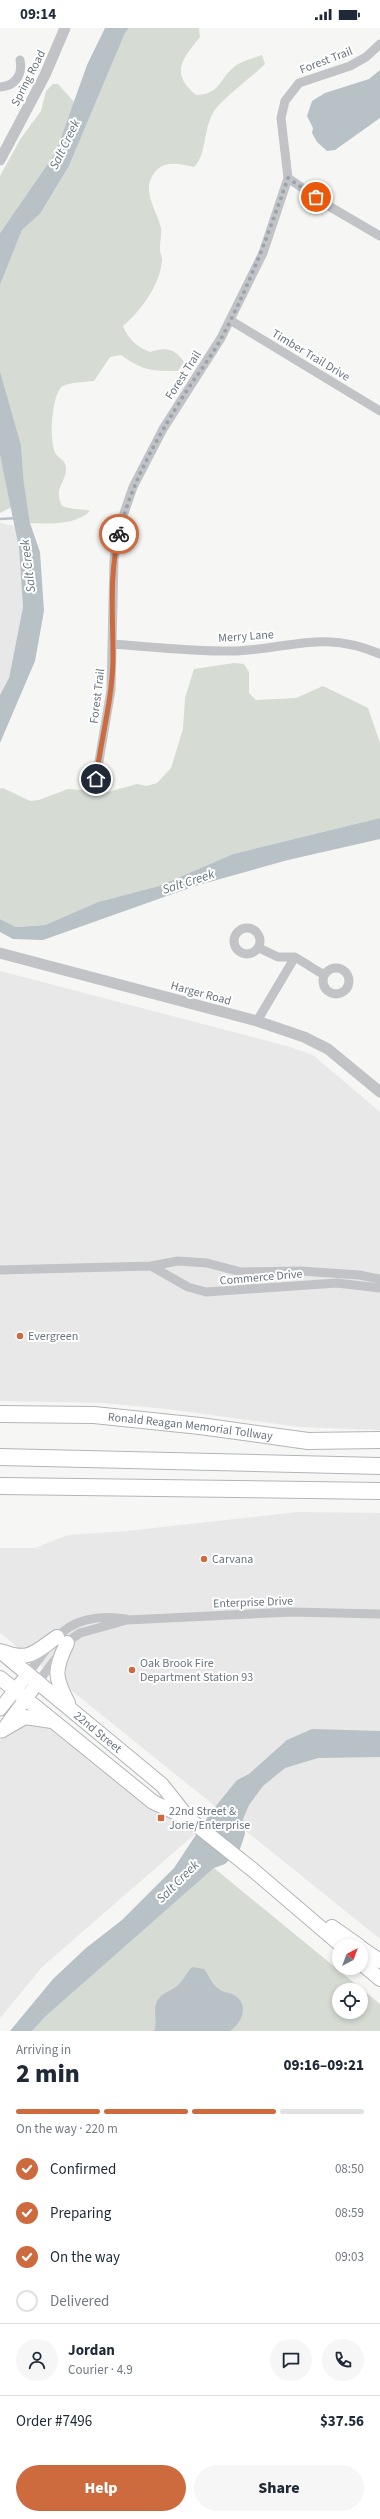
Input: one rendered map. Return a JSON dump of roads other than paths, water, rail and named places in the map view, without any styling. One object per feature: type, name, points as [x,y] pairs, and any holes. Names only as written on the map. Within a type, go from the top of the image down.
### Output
[{"type":"highway","name":"Ronald Reagan Memorial Tollway","points":[[0,1414],[94,1415],[200,1426],[308,1441],[380,1441]]},
{"type":"highway","points":[[0,1457],[380,1466]]},
{"type":"highway","points":[[316,1465],[346,1458],[380,1457]]},
{"type":"highway","points":[[0,1486],[380,1491]]},
{"type":"main road","points":[[0,1651],[19,1658],[62,1640]]},
{"type":"main road","points":[[62,1640],[57,1663],[57,1681],[72,1710]]},
{"type":"main road","name":"22nd Street","points":[[0,1651],[162,1785],[189,1819]]},
{"type":"main road","name":"22nd Street","points":[[0,1678],[153,1802],[189,1819],[254,1870],[349,1939]]},
{"type":"main road","points":[[2,1731],[20,1695],[33,1678]]},
{"type":"main road","points":[[0,1709],[20,1695]]},
{"type":"main road","points":[[2,1731],[25,1717],[53,1721]]},
{"type":"main road","name":"22nd Street","points":[[254,1870],[334,1939]]},
{"type":"main road","name":"22nd Street","points":[[368,1953],[380,1962]]},
{"type":"main road","points":[[368,1969],[380,1979]]},
{"type":"street","name":"Spring Road","points":[[0,160],[45,75],[65,28]]},
{"type":"street","name":"Forest Trail","points":[[96,779],[111,690],[112,588],[114,559],[128,500],[153,446],[230,320],[263,253],[288,178],[281,118],[289,93],[306,79],[338,71],[358,62],[380,44]]},
{"type":"street","points":[[0,87],[7,86],[17,79],[20,74],[20,60]]},
{"type":"street","points":[[288,178],[327,205],[380,236]]},
{"type":"street","name":"Timber Trail Drive","points":[[230,320],[380,411]]},
{"type":"street","name":"Merry Lane","points":[[112,644],[237,650],[309,641],[328,641],[351,645],[380,654]]},
{"type":"street","points":[[259,948],[278,957],[295,957],[324,975]]},
{"type":"street","name":"Harger Road","points":[[0,953],[257,1021],[304,1036],[328,1049],[380,1092]]},
{"type":"street","points":[[257,1021],[295,957]]},
{"type":"street","name":"Commerce Drive","points":[[0,1270],[151,1266],[178,1261],[192,1261],[241,1272],[301,1271],[359,1275],[380,1279]]},
{"type":"street","name":"Commerce Drive","points":[[151,1266],[188,1287],[206,1292],[337,1283],[380,1288]]},
{"type":"street","name":"Enterprise Drive","points":[[33,1678],[62,1640],[80,1633],[127,1620],[292,1612],[380,1614]]},
{"type":"street","name":"Enterprise Drive","points":[[33,1678],[62,1640]]},
{"type":"water","name":"Salt Creek","points":[[105,28],[129,28],[125,33],[69,166],[40,214],[22,230],[0,285],[0,233],[56,152],[87,65]]},
{"type":"water","points":[[380,70],[380,118],[335,150],[327,151],[317,142],[312,133],[313,128],[307,116],[312,101],[325,93],[369,79]]},
{"type":"water","name":"Salt Creek","points":[[0,371],[21,445],[24,484],[30,523],[40,552],[44,611],[35,661],[0,743],[0,695],[9,678],[23,607],[19,548],[0,455]]},
{"type":"water","name":"Salt Creek","points":[[380,818],[380,839],[288,860],[195,886],[43,940],[13,939],[0,932],[0,919],[16,927],[45,925],[98,902],[159,886],[233,854]]},
{"type":"water","name":"Salt Creek","points":[[312,1729],[380,1731],[380,1757],[318,1758],[285,1768],[263,1786],[249,1805],[243,1819],[245,1834],[240,1849],[225,1864],[214,1868],[46,2016],[32,2031],[10,2031],[53,1979],[86,1948],[122,1920],[174,1868],[211,1812],[237,1780],[249,1774],[287,1740]]},
{"type":"water","points":[[192,1967],[204,1969],[217,1987],[239,1999],[243,2008],[241,2018],[230,2031],[154,2031],[156,2024],[155,2007],[158,2000],[179,1984]]},
{"type":"waterway","points":[[0,519],[17,518]]},
{"type":"place","name":"Evergreen","points":[[20,1336]]},
{"type":"place","name":"Carvana","points":[[204,1559]]},
{"type":"place","name":"Oak Brook Fire Department Station 93","points":[[132,1670]]},
{"type":"place","name":"22nd Street & Jorie/Enterprise","points":[[161,1818]]}]
